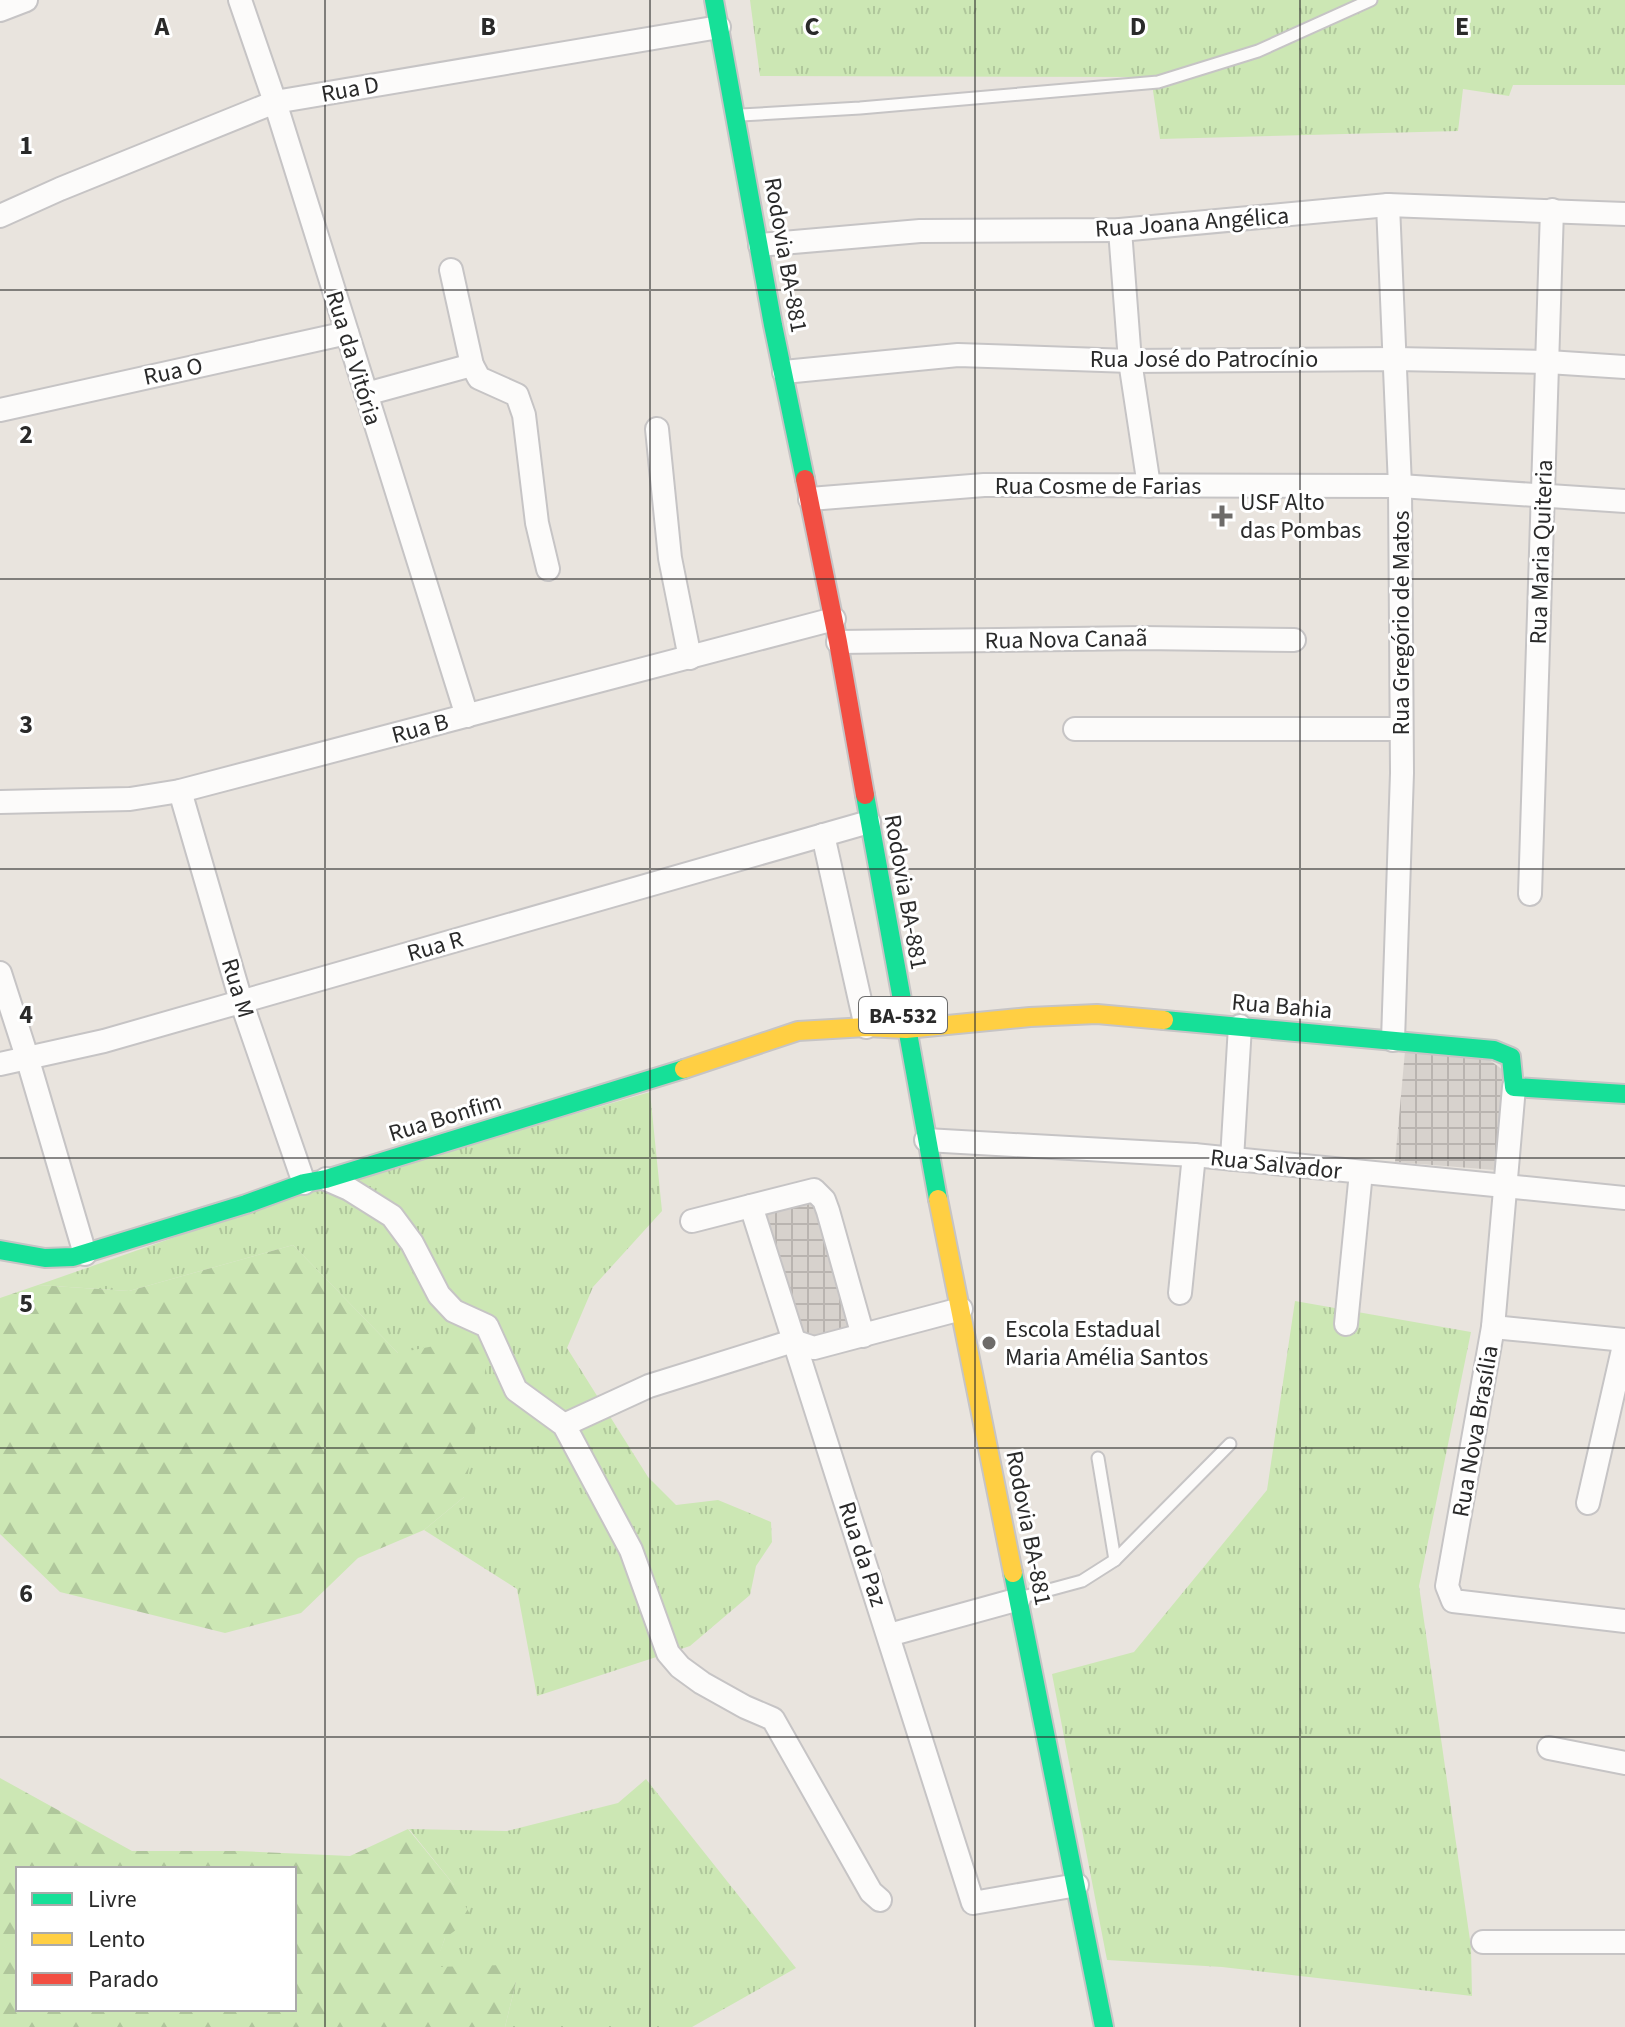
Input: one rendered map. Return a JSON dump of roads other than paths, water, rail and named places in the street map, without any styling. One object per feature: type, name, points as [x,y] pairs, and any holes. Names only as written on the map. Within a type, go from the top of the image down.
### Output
[{"type":"main road","name":"Rodovia BA-881","points":[[714,0],[834,619],[926,1140],[1104,2027]]},
{"type":"main road","name":"Rua Bahia","points":[[906,1029],[1097,1014],[1393,1040],[1504,1052],[1513,1063],[1514,1087]]},
{"type":"main road","name":"Rua Bonfim","points":[[0,1250],[45,1258],[85,1254],[668,1075],[798,1031],[866,1027],[906,1029]]},
{"type":"main road","points":[[1514,1087],[1625,1094]]},
{"type":"street","points":[[0,10],[26,0]]},
{"type":"street","name":"Rua da Vitória","points":[[240,0],[275,102],[467,716]]},
{"type":"street","name":"Rua D","points":[[0,216],[275,102],[719,27]]},
{"type":"street","name":"Rua Joana Angélica","points":[[760,245],[920,231],[1120,230],[1388,205],[1625,214]]},
{"type":"street","name":"Rua Gregório de Matos","points":[[1388,205],[1400,486],[1401,729],[1393,1040]]},
{"type":"street","name":"Rua Maria Quiteria","points":[[1530,894],[1552,210]]},
{"type":"street","points":[[1120,230],[1130,361],[1149,486]]},
{"type":"street","points":[[451,270],[472,365],[479,378],[517,395],[524,415],[537,523],[548,569]]},
{"type":"street","name":"Rua O","points":[[0,410],[347,333]]},
{"type":"street","name":"Rua José do Patrocínio","points":[[784,372],[958,355],[1130,361],[1395,359],[1625,367]]},
{"type":"street","points":[[366,394],[472,365]]},
{"type":"street","points":[[657,429],[670,558],[690,658]]},
{"type":"street","name":"Rua Cosme de Farias","points":[[810,499],[984,485],[1400,486],[1625,501]]},
{"type":"street","name":"Rua B","points":[[0,802],[118,800],[180,791],[834,619]]},
{"type":"street","name":"Rua Nova Canaã","points":[[838,642],[1142,638],[1294,640]]},
{"type":"street","points":[[1075,729],[1401,729]]},
{"type":"street","name":"Rua M","points":[[180,791],[241,1001],[315,1181]]},
{"type":"street","name":"Rua R","points":[[0,1064],[104,1041],[869,822]]},
{"type":"street","points":[[823,835],[866,1027]]},
{"type":"street","points":[[0,973],[85,1254]]},
{"type":"street","points":[[1232,1159],[1240,1026]]},
{"type":"street","name":"Rua Nova Brasília","points":[[1514,1087],[1493,1327],[1447,1586],[1453,1601],[1625,1621]]},
{"type":"street","name":"Rua Salvador","points":[[926,1140],[1194,1155],[1625,1198]]},
{"type":"street","points":[[1180,1293],[1194,1155]]},
{"type":"street","points":[[1346,1324],[1361,1172]]},
{"type":"street","points":[[315,1181],[376,1205],[400,1225],[439,1295],[454,1311],[487,1326],[500,1352],[506,1374],[516,1390],[564,1425],[631,1550],[668,1653],[680,1667],[702,1683],[773,1719],[871,1892],[880,1900]]},
{"type":"street","points":[[692,1221],[817,1191],[828,1211],[863,1336]]},
{"type":"street","name":"Rua da Paz","points":[[751,1206],[973,1903],[1077,1885]]},
{"type":"street","points":[[564,1425],[649,1386],[793,1341],[814,1348],[961,1309]]},
{"type":"street","points":[[1493,1327],[1625,1340],[1588,1503]]},
{"type":"street","points":[[889,1635],[1019,1599]]},
{"type":"street","points":[[1549,1748],[1625,1763]]},
{"type":"street","points":[[1483,1942],[1625,1942]]},
{"type":"lane","points":[[736,115],[860,108],[1158,82],[1258,51],[1371,0]]},
{"type":"lane","points":[[1019,1599],[1082,1581],[1115,1560],[1230,1444]]},
{"type":"lane","points":[[1098,1458],[1115,1560]]},
{"type":"place","name":"USF Alto das Pombas","points":[[1222,516]]},
{"type":"place","name":"Escola Estadual Maria Amélia Santos","points":[[989,1343]]}]
